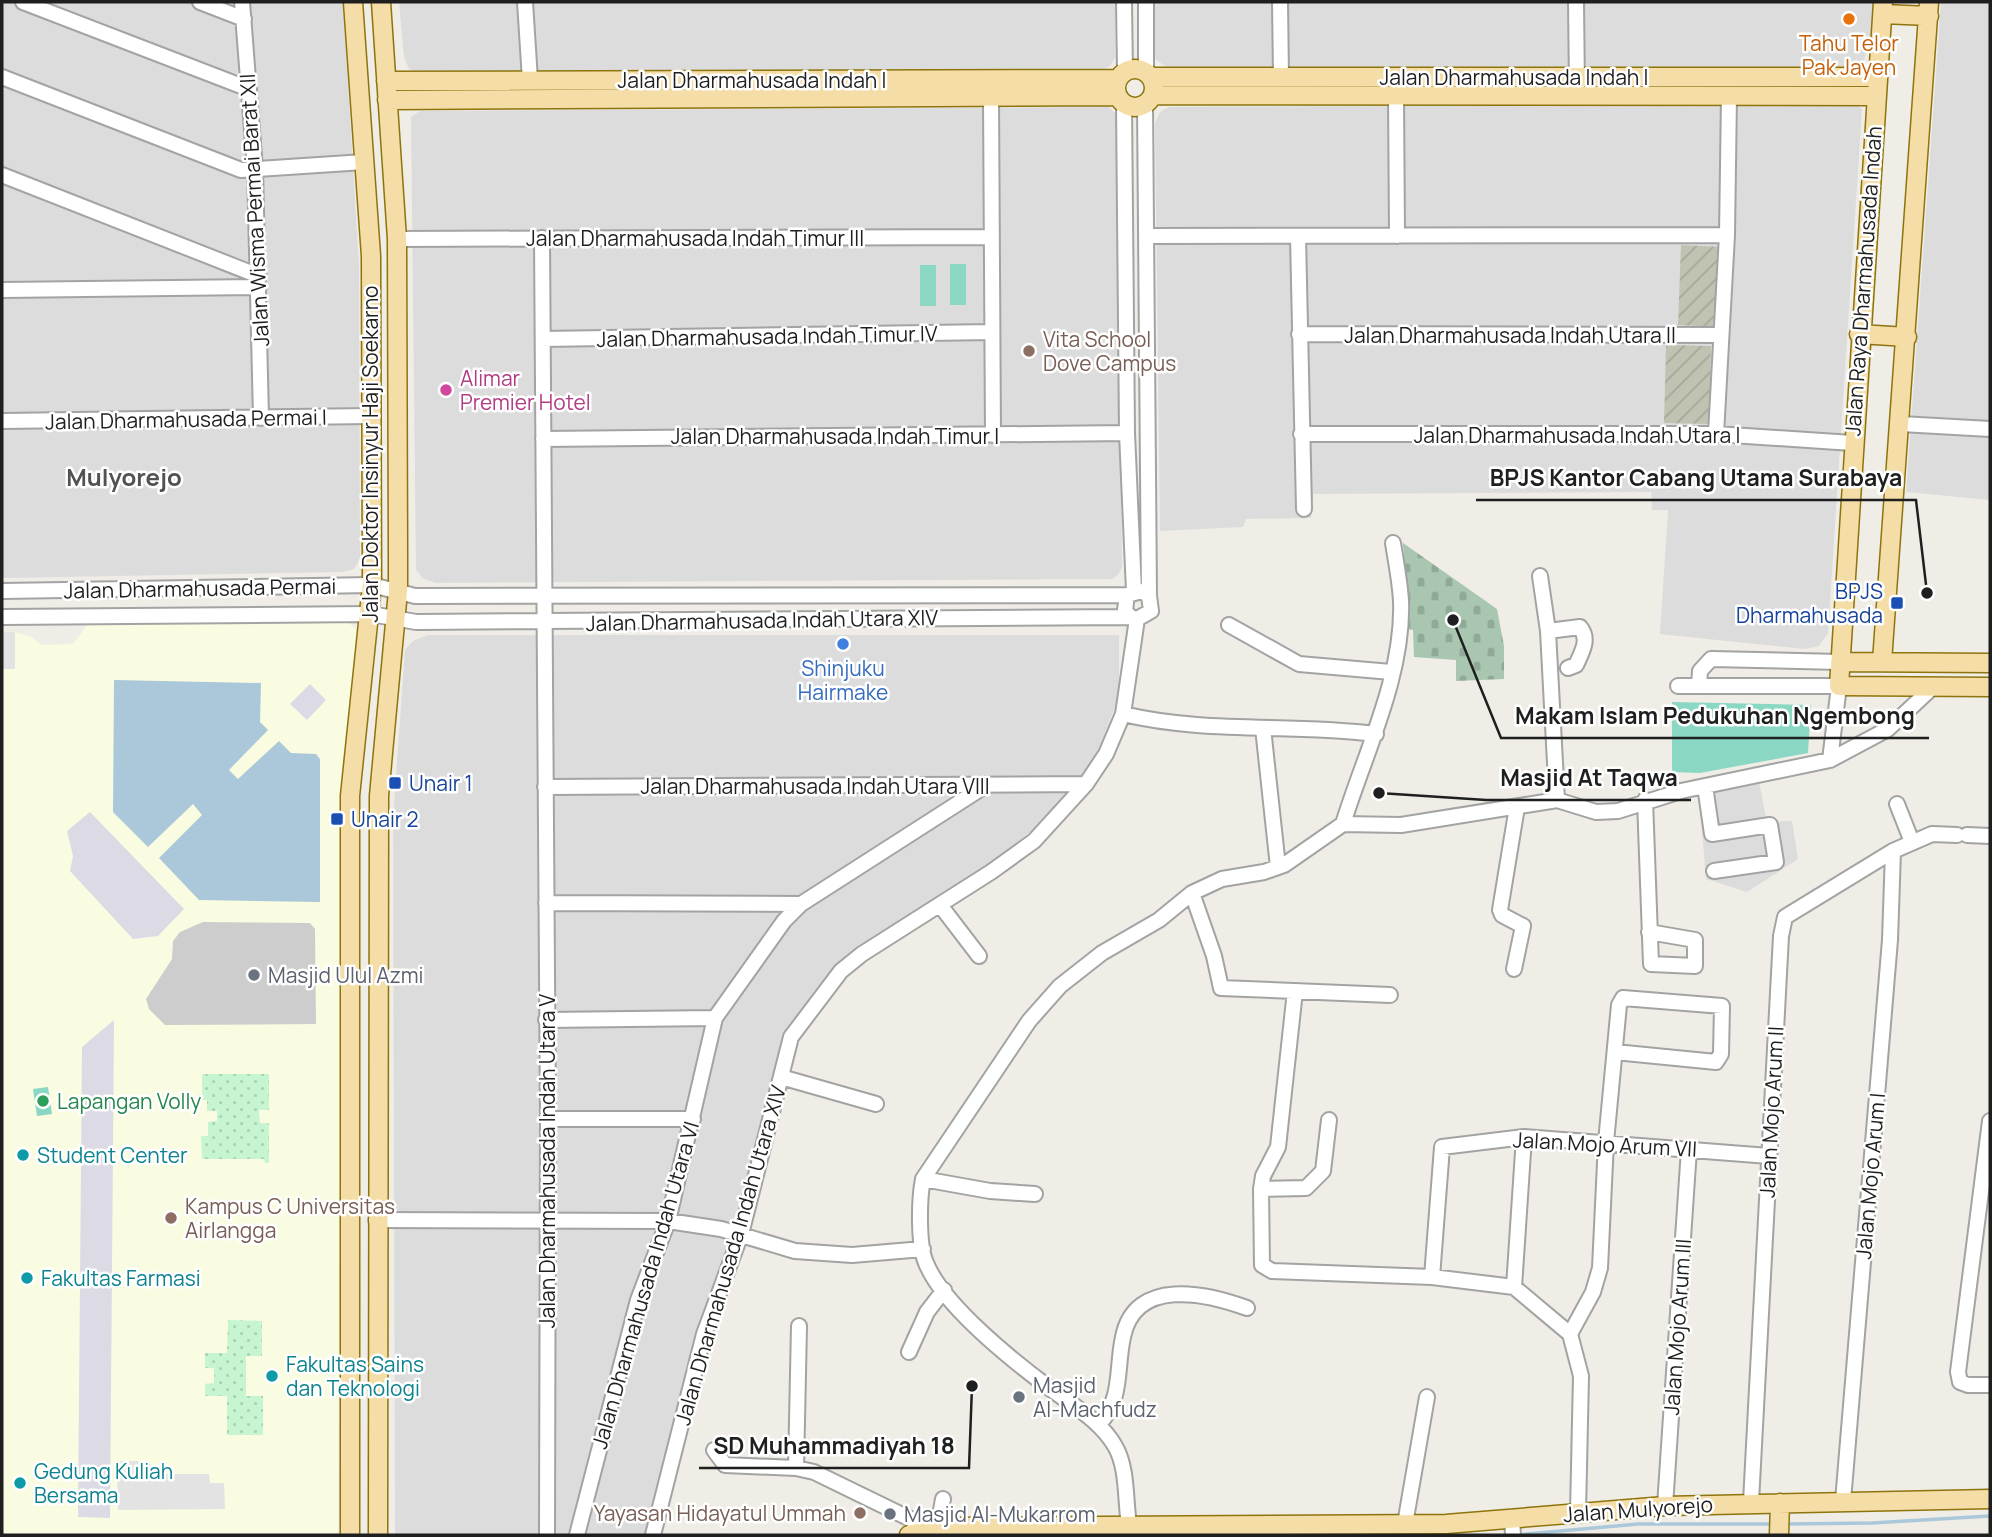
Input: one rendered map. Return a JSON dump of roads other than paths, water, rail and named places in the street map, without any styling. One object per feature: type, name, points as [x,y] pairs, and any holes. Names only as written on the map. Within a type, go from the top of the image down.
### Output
[{"type":"main road","name":"Jalan Doktor Insinyur Haji Soekarno","points":[[350,1535],[350,796],[372,585],[371,256],[353,2]]},
{"type":"main road","name":"Jalan Doktor Insinyur Haji Soekarno","points":[[378,1535],[376,1220],[379,796],[398,591],[397,247],[381,2]]},
{"type":"main road","points":[[1882,662],[1929,9],[1883,8]]},
{"type":"main road","name":"Jalan Raya Dharmahusada Indah","points":[[1839,686],[1859,334],[1883,8]]},
{"type":"main road","name":"Jalan Dharmahusada Indah I","points":[[1121,87],[1132,69],[1149,74],[1281,77],[1877,77]]},
{"type":"main road","points":[[1149,74],[1149,100]]},
{"type":"main road","name":"Jalan Dharmahusada Indah I","points":[[386,81],[530,80],[991,97],[1121,87]]},
{"type":"main road","name":"Jalan Dharmahusada Indah I","points":[[387,100],[737,89],[1121,87],[1138,107],[1149,100],[1396,96],[1875,96]]},
{"type":"main road","points":[[371,256],[385,261],[397,247]]},
{"type":"main road","points":[[1859,334],[1907,337]]},
{"type":"main road","points":[[1840,662],[1990,663]]},
{"type":"main road","points":[[1839,686],[1990,687]]},
{"type":"main road","name":"Jalan Mulyorejo","points":[[909,1535],[934,1528],[1022,1531],[1338,1530],[1405,1524],[1512,1528],[1578,1507],[1751,1502],[1780,1519],[1843,1501],[1990,1499]]},
{"type":"street","points":[[23,2],[249,89]]},
{"type":"street","points":[[200,2],[244,19]]},
{"type":"street","name":"Jalan Wisma Permai Barat XII","points":[[242,2],[254,169],[261,418]]},
{"type":"street","points":[[525,2],[530,80]]},
{"type":"street","points":[[1124,2],[1121,87],[1131,593],[1125,610],[1133,618],[1151,611],[1149,100]]},
{"type":"street","points":[[1146,2],[1149,74]]},
{"type":"street","points":[[1280,2],[1281,77]]},
{"type":"street","points":[[1576,2],[1577,96]]},
{"type":"street","points":[[2,77],[241,170],[364,162]]},
{"type":"street","points":[[1396,96],[1397,236]]},
{"type":"street","points":[[1716,434],[1727,235],[1729,96]]},
{"type":"street","points":[[991,97],[993,435]]},
{"type":"street","points":[[2,175],[259,281]]},
{"type":"street","points":[[1148,236],[1727,235]]},
{"type":"street","points":[[1298,236],[1304,509]]},
{"type":"street","name":"Jalan Dharmahusada Indah Timur III","points":[[397,247],[542,238],[992,237]]},
{"type":"street","name":"Jalan Dharmahusada Indah Utara V","points":[[542,238],[548,1119],[547,1535]]},
{"type":"street","points":[[2,290],[259,281]]},
{"type":"street","name":"Jalan Dharmahusada Indah Timur IV","points":[[543,339],[992,332]]},
{"type":"street","name":"Jalan Dharmahusada Indah Utara II","points":[[1299,334],[1721,335]]},
{"type":"street","name":"Jalan Dharmahusada Permai I","points":[[2,421],[371,416]]},
{"type":"street","points":[[1901,424],[1990,429]]},
{"type":"street","name":"Jalan Dharmahusada Indah Timur I","points":[[543,439],[1127,433]]},
{"type":"street","name":"Jalan Dharmahusada Indah Utara I","points":[[1301,434],[1716,434],[1852,443]]},
{"type":"street","points":[[1123,1529],[1120,1458],[1116,1447],[1099,1424],[1044,1384],[960,1312],[924,1261],[920,1192],[923,1179],[1029,1021],[1060,986],[1102,953],[1159,920],[1192,893],[1222,879],[1278,867],[1312,848],[1343,824],[1376,733],[1397,651],[1401,602],[1393,543]]},
{"type":"street","points":[[1540,576],[1548,631],[1558,800]]},
{"type":"street","name":"Jalan Dharmahusada Permai","points":[[2,591],[372,585],[398,591]]},
{"type":"street","name":"Jalan Dharmahusada Indah Utara XIV","points":[[398,591],[415,596],[1131,593],[1149,596]]},
{"type":"street","name":"Jalan Dharmahusada Permai","points":[[2,617],[371,614],[396,618]]},
{"type":"street","name":"Jalan Dharmahusada Indah Utara XIV","points":[[396,618],[416,622],[1133,618],[1123,714],[1105,754],[1086,784],[1034,841],[862,954],[841,971],[791,1037],[740,1234],[704,1334],[653,1535]]},
{"type":"street","points":[[1228,625],[1299,664],[1391,671]]},
{"type":"street","points":[[1548,631],[1580,627],[1583,631],[1586,641],[1576,665],[1568,668]]},
{"type":"street","points":[[1699,686],[1700,671],[1711,659],[1840,662]]},
{"type":"street","points":[[1678,686],[1839,686],[1830,760]]},
{"type":"street","points":[[1343,824],[1401,825],[1558,800],[1607,813],[1645,800],[1830,760],[1880,734],[1934,686]]},
{"type":"street","points":[[1123,714],[1151,721],[1213,727],[1310,727],[1376,733]]},
{"type":"street","points":[[1264,728],[1278,867]]},
{"type":"street","name":"Jalan Dharmahusada Indah Utara VIII","points":[[545,787],[1086,784]]},
{"type":"street","name":"Jalan Dharmahusada Indah Utara VI","points":[[577,1535],[638,1300],[668,1220],[715,1018],[784,920],[801,904],[985,786]]},
{"type":"street","points":[[1705,786],[1712,834],[1770,825],[1776,862],[1714,871]]},
{"type":"street","points":[[1645,800],[1649,932]]},
{"type":"street","points":[[1897,804],[1912,842]]},
{"type":"street","points":[[1514,969],[1524,926],[1503,915],[1500,910],[1517,807]]},
{"type":"street","name":"Jalan Mojo Arum II","points":[[1751,1502],[1781,936],[1785,917],[1893,851],[1932,834],[1990,836]]},
{"type":"street","name":"Jalan Mojo Arum I","points":[[1843,1501],[1889,954],[1893,851]]},
{"type":"street","points":[[1192,893],[1214,956],[1221,988],[1390,995]]},
{"type":"street","points":[[546,903],[801,904]]},
{"type":"street","points":[[940,905],[979,956]]},
{"type":"street","points":[[1295,991],[1278,1147],[1267,1167],[1261,1189],[1259,1251],[1262,1265],[1272,1271],[1432,1277],[1514,1287],[1570,1334],[1581,1376],[1578,1507]]},
{"type":"street","points":[[1570,1334],[1592,1292],[1600,1268],[1606,1142],[1619,1005],[1623,998],[1722,1006],[1721,1054],[1716,1062],[1615,1052]]},
{"type":"street","points":[[547,1020],[715,1018]]},
{"type":"street","points":[[781,1077],[876,1104]]},
{"type":"street","points":[[548,1119],[693,1119]]},
{"type":"street","points":[[1261,1189],[1306,1188],[1323,1171],[1329,1120]]},
{"type":"street","points":[[1990,1121],[1958,1372],[1960,1382],[1990,1385]]},
{"type":"street","points":[[1514,1287],[1524,1137]]},
{"type":"street","name":"Jalan Mojo Arum VII","points":[[1432,1277],[1442,1147],[1524,1137],[1769,1156]]},
{"type":"street","name":"Jalan Mojo Arum III","points":[[1665,1506],[1689,1149]]},
{"type":"street","points":[[923,1179],[990,1191],[1035,1194]]},
{"type":"street","points":[[376,1220],[668,1220],[740,1234],[772,1246],[821,1254],[883,1254],[923,1249]]},
{"type":"street","points":[[909,1352],[927,1312],[944,1290]]},
{"type":"street","points":[[1099,1424],[1117,1395],[1123,1334],[1129,1319],[1143,1304],[1162,1295],[1183,1293],[1247,1308]]},
{"type":"street","points":[[796,1468],[799,1326]]},
{"type":"street","points":[[1405,1524],[1427,1396]]},
{"type":"street","points":[[714,1450],[725,1465],[796,1468],[814,1472],[934,1528],[943,1499]]},
{"type":"water","points":[[114,680],[261,683],[260,722],[268,730],[229,770],[238,779],[279,741],[291,753],[316,754],[320,759],[320,902],[199,900],[159,858],[202,815],[193,804],[148,847],[113,812]]},
{"type":"waterway","points":[[1786,1524],[1872,1523],[1990,1516]]},
{"type":"waterway","points":[[1517,1535],[1638,1524],[1775,1524]]},
{"type":"place","name":"Tahu Telor Pak Jayen","points":[[1849,19]]},
{"type":"place","name":"Vita School Dove Campus","points":[[1029,351]]},
{"type":"place","name":"Alimar Premier Hotel","points":[[446,390]]},
{"type":"place","name":"BPJS Kantor Cabang Utama Surabaya","points":[[1927,593]]},
{"type":"place","name":"BPJS Dharmahusada","points":[[1897,603]]},
{"type":"place","name":"Makam Islam Pedukuhan Ngembong","points":[[1453,620]]},
{"type":"place","name":"Shinjuku Hairmake","points":[[843,644]]},
{"type":"place","name":"Unair 1","points":[[395,783]]},
{"type":"place","name":"Masjid At Taqwa","points":[[1379,793]]},
{"type":"place","name":"Unair 2","points":[[337,819]]},
{"type":"place","name":"Masjid Ulul Azmi","points":[[254,975]]},
{"type":"place","name":"Lapangan Volly","points":[[43,1101]]},
{"type":"place","name":"Student Center","points":[[23,1155]]},
{"type":"place","name":"Kampus C Universitas Airlangga","points":[[171,1218]]},
{"type":"place","name":"Fakultas Farmasi","points":[[27,1278]]},
{"type":"place","name":"Fakultas Sains dan Teknologi","points":[[272,1376]]},
{"type":"place","name":"SD Muhammadiyah 18","points":[[972,1386]]},
{"type":"place","name":"Masjid Al-Machfudz","points":[[1019,1397]]},
{"type":"place","name":"Gedung Kuliah Bersama","points":[[20,1483]]},
{"type":"place","name":"Yayasan Hidayatul Ummah","points":[[860,1513]]},
{"type":"place","name":"Masjid Al-Mukarrom","points":[[890,1514]]},
{"type":"district","name":"Mulyorejo","points":[[124,476]]}]
